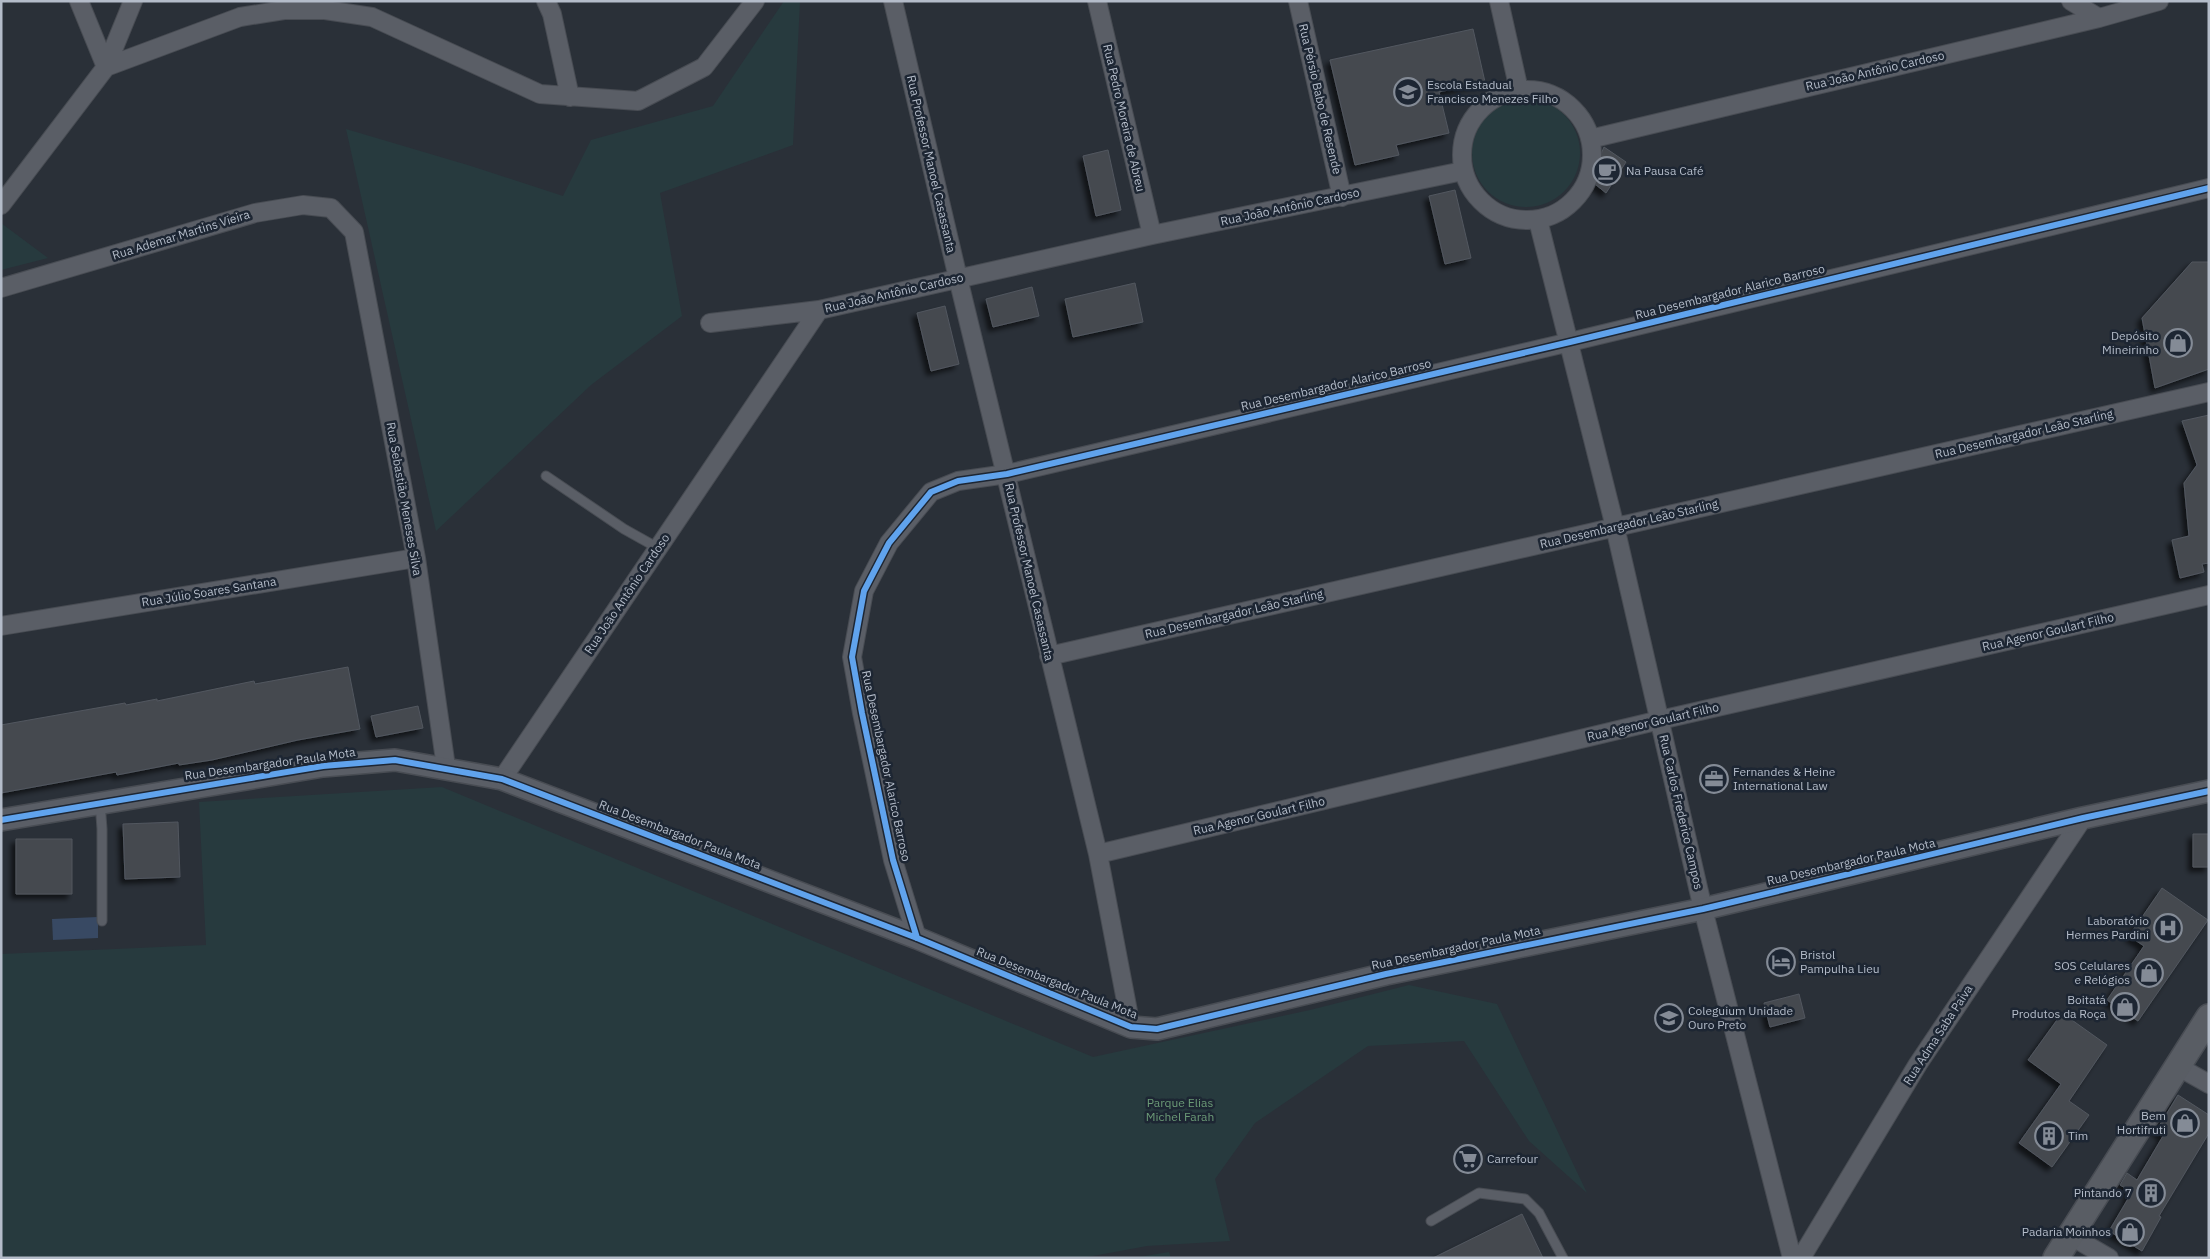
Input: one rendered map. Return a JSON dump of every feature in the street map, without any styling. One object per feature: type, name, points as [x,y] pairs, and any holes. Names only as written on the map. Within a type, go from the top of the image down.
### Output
[{"type":"main road","points":[[2056,1258],[2209,1016]]},
{"type":"street","points":[[79,1],[106,67]]},
{"type":"street","points":[[1,205],[106,67],[133,1]]},
{"type":"street","points":[[546,1],[552,14],[570,97]]},
{"type":"street","points":[[106,67],[240,17],[284,10],[326,10],[372,18],[540,94],[638,101],[704,67],[755,1]]},
{"type":"street","name":"Rua Professor Manoel Casassanta","points":[[894,1],[958,278],[1098,854],[1131,1027]]},
{"type":"street","name":"Rua Pedro Moreira de Abreu","points":[[1097,1],[1152,235]]},
{"type":"street","name":"Rua Pérsio Babo de Resende","points":[[1298,1],[1342,197]]},
{"type":"street","points":[[1499,1],[1519,90]]},
{"type":"street","points":[[2072,1],[2100,18]]},
{"type":"street","name":"Rua João Antônio Cardoso","points":[[1590,139],[2100,18],[2160,1]]},
{"type":"street","points":[[1519,90],[1538,90],[1555,96],[1571,107],[1583,121],[1590,139],[1592,160],[1587,181],[1575,199],[1558,212],[1538,220],[1519,220],[1500,215],[1484,204],[1471,189],[1463,171],[1462,149],[1467,127],[1480,109],[1498,96],[1519,90]]},
{"type":"street","name":"Rua João Antônio Cardoso","points":[[502,779],[819,310],[1152,235],[1463,171]]},
{"type":"street","name":"Rua Desembargador Alarico Barroso","points":[[917,938],[893,860],[852,658],[864,591],[890,544],[931,492],[958,481],[1007,474],[1570,342],[2209,188]]},
{"type":"street","name":"Rua Ademar Martins Vieira","points":[[1,288],[255,213],[303,205],[332,208],[354,232]]},
{"type":"street","name":"Rua Carlos Frederico Campos","points":[[1538,220],[1615,527],[1703,909],[1792,1258]]},
{"type":"street","name":"Rua Sebastião Meneses Silva","points":[[354,232],[416,558],[446,767]]},
{"type":"street","points":[[710,323],[819,310]]},
{"type":"street","name":"Rua Desembargador Leão Starling","points":[[1049,656],[2209,392]]},
{"type":"street","name":"Rua Júlio Soares Santana","points":[[1,626],[416,558]]},
{"type":"street","name":"Rua Agenor Goulart Filho","points":[[1098,854],[1660,720],[2209,595]]},
{"type":"street","name":"Rua Desembargador Paula Mota","points":[[1,820],[323,766],[395,760],[446,767],[502,779],[917,938],[1131,1027],[1157,1029],[1386,974],[1703,909],[2083,818],[2209,791]]},
{"type":"street","name":"Rua Adma Saba Paiva","points":[[1801,1258],[1918,1064],[2083,818]]},
{"type":"street","points":[[2177,1066],[2209,1084]]},
{"type":"street","points":[[2070,1236],[2109,1258]]},
{"type":"lane","points":[[546,476],[624,529],[658,548]]},
{"type":"lane","points":[[100,802],[102,921]]},
{"type":"lane","points":[[1431,1221],[1480,1193],[1525,1199],[1539,1213],[1564,1258]]},
{"type":"green space","points":[[784,1],[800,1],[793,145],[660,193],[682,316],[591,385],[436,531],[346,129],[471,166],[563,196],[591,140],[713,106]]},
{"type":"green space","points":[[1526,99],[1547,103],[1565,114],[1576,132],[1580,153],[1576,174],[1565,192],[1547,203],[1526,207],[1505,203],[1487,192],[1476,174],[1472,153],[1476,132],[1487,114],[1505,103]]},
{"type":"green space","points":[[1,223],[48,258],[1,270]]},
{"type":"green space","name":"Parque Elias Michel Farah","points":[[442,787],[1093,1057],[1310,1010],[1409,985],[1497,1004],[1587,1193],[1529,1141],[1464,1041],[1368,1046],[1255,1123],[1215,1179],[1230,1241],[1147,1246],[1082,1258],[1,1258],[1,954],[206,945],[199,802]]},
{"type":"green space","points":[[1169,1252],[1171,1258],[1133,1258]]},
{"type":"water","points":[[98,917],[98,938],[53,940],[52,919]]},
{"type":"building","name":"Escola Estadual Francisco Menezes Filho","points":[[1473,29],[1485,82],[1439,92],[1449,133],[1396,145],[1399,155],[1355,165],[1330,60]]},
{"type":"building","name":"Na Pausa Café","points":[[1604,147],[1626,162],[1606,193],[1590,180]]},
{"type":"building","points":[[1108,150],[1121,210],[1096,216],[1083,156]]},
{"type":"building","points":[[1455,190],[1471,258],[1445,264],[1429,196]]},
{"type":"building","name":"Depósito Mineirinho","points":[[2192,262],[2209,262],[2209,369],[2155,388],[2142,318]]},
{"type":"building","points":[[1135,283],[1143,322],[1073,337],[1065,299]]},
{"type":"building","points":[[1032,287],[1039,316],[993,327],[986,299]]},
{"type":"building","points":[[945,306],[959,364],[931,371],[917,313]]},
{"type":"building","points":[[2209,415],[2209,563],[2202,564],[2204,572],[2180,578],[2172,540],[2189,536],[2184,483],[2197,465],[2182,421]]},
{"type":"building","points":[[348,667],[360,729],[298,740],[212,760],[179,765],[179,763],[117,775],[116,772],[1,793],[1,725],[125,703],[126,705],[157,699],[157,701],[254,681],[255,684]]},
{"type":"building","points":[[418,706],[423,728],[376,737],[371,716]]},
{"type":"building","points":[[178,822],[180,877],[125,879],[123,824]]},
{"type":"building","points":[[2193,834],[2209,834],[2209,867],[2193,867]]},
{"type":"building","points":[[16,839],[72,839],[72,894],[16,894]]},
{"type":"building","points":[[2162,888],[2208,920],[2138,1021],[2107,1000],[2144,946],[2129,936]]},
{"type":"building","points":[[1799,994],[1805,1018],[1770,1027],[1764,1003]]},
{"type":"building","points":[[2062,1013],[2107,1045],[2069,1101],[2089,1115],[2052,1167],[2019,1143],[2061,1084],[2028,1060]]},
{"type":"building","points":[[2178,1095],[2209,1115],[2209,1133],[2159,1216],[2161,1217],[2142,1251],[2109,1231],[2129,1197],[2127,1196],[2130,1191],[2120,1185],[2127,1173],[2137,1180],[2163,1136],[2156,1131]]},
{"type":"building","points":[[1522,1214],[1543,1258],[1433,1258]]},
{"type":"cycle path","points":[[917,938],[893,860],[852,657],[864,591],[889,543],[931,492],[958,481],[1007,474],[1570,342],[2209,188]]},
{"type":"cycle path","points":[[1,820],[323,766],[395,760],[502,779],[917,938],[1131,1027],[1157,1029],[1386,974],[1703,909],[2083,818],[2209,791]]},
{"type":"place","name":"Escola Estadual Francisco Menezes Filho","points":[[1408,92]]},
{"type":"place","name":"Na Pausa Café","points":[[1607,171]]},
{"type":"place","name":"Depósito Mineirinho","points":[[2178,343]]},
{"type":"place","name":"Fernandes & Heine International Law","points":[[1714,779]]},
{"type":"place","name":"Laboratório Hermes Pardini","points":[[2168,928]]},
{"type":"place","name":"Bristol Pampulha Lieu","points":[[1781,962]]},
{"type":"place","name":"SOS Celulares e Relógios","points":[[2149,973]]},
{"type":"place","name":"Boitatá Produtos da Roça","points":[[2125,1007]]},
{"type":"place","name":"Coleguium Unidade Ouro Preto","points":[[1669,1018]]},
{"type":"place","name":"Bem Hortifruti","points":[[2185,1123]]},
{"type":"place","name":"Tim","points":[[2049,1136]]},
{"type":"place","name":"Carrefour","points":[[1468,1159]]},
{"type":"place","name":"Pintando 7","points":[[2151,1193]]},
{"type":"place","name":"Padaria Moinhos","points":[[2130,1232]]}]
